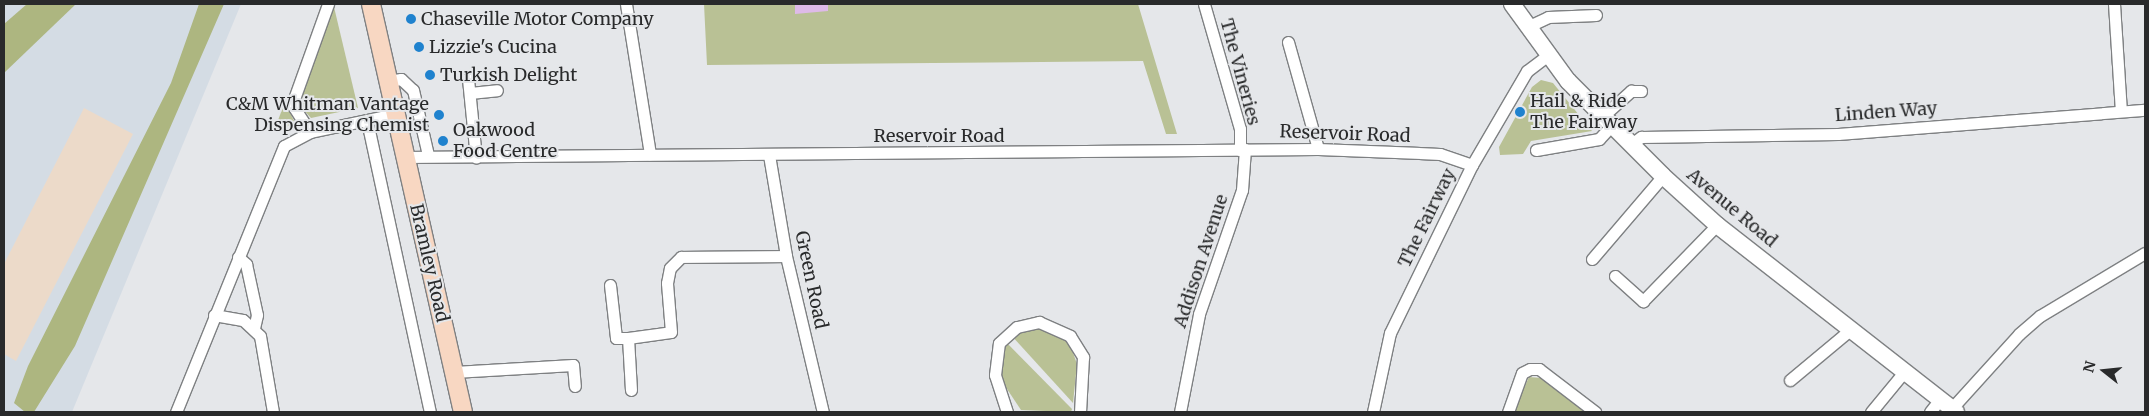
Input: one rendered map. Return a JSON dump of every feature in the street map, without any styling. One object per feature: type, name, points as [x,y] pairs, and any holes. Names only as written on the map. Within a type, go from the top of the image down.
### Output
[{"type":"main road","name":"Bramley Road","points":[[370,4],[463,412]]},
{"type":"street","points":[[310,132],[294,107],[294,99],[328,4]]},
{"type":"street","points":[[626,4],[650,154]]},
{"type":"street","name":"The Vineries","points":[[1204,4],[1240,129],[1242,150]]},
{"type":"street","name":"Avenue Road","points":[[1512,4],[1547,56],[1630,145],[1663,176],[1717,225],[1950,406]]},
{"type":"street","points":[[2114,4],[2121,110]]},
{"type":"street","points":[[1527,27],[1548,17],[1596,16]]},
{"type":"street","points":[[1288,42],[1318,149]]},
{"type":"street","name":"The Fairway","points":[[1373,412],[1390,333],[1472,165],[1526,71],[1547,56]]},
{"type":"street","points":[[468,79],[476,158]]},
{"type":"street","points":[[388,81],[401,80],[413,90],[428,155]]},
{"type":"street","points":[[470,93],[497,90]]},
{"type":"street","points":[[1536,150],[1599,139],[1607,121],[1631,91],[1641,90]]},
{"type":"street","name":"Linden Way","points":[[1630,145],[1641,137],[1838,134],[2121,110],[2145,110]]},
{"type":"street","points":[[176,412],[276,157],[292,138],[310,132],[395,114]]},
{"type":"street","name":"Bramley Road","points":[[367,121],[430,412]]},
{"type":"street","name":"Reservoir Road","points":[[405,157],[428,155],[476,158],[650,154],[1318,149],[1440,154],[1472,165]]},
{"type":"street","name":"Addison Avenue","points":[[1180,412],[1199,314],[1242,190],[1242,150]]},
{"type":"street","name":"Green Road","points":[[769,154],[786,256],[823,412]]},
{"type":"street","points":[[1592,259],[1663,176]]},
{"type":"street","points":[[1615,276],[1643,301],[1717,225]]},
{"type":"street","points":[[1930,412],[1950,406],[2018,334],[2040,316],[2145,252]]},
{"type":"street","points":[[610,285],[616,338],[671,332],[667,283],[670,268],[681,257],[786,256]]},
{"type":"street","points":[[238,257],[246,264],[257,315],[254,328]]},
{"type":"street","points":[[214,315],[232,316],[254,328],[260,336],[273,412]]},
{"type":"street","points":[[1007,412],[995,375],[999,342],[1016,326],[1040,322],[1070,336],[1083,357],[1080,412]]},
{"type":"street","points":[[1790,380],[1850,330]]},
{"type":"street","points":[[628,338],[631,390]]},
{"type":"street","points":[[454,372],[573,366],[575,386]]},
{"type":"street","points":[[1508,412],[1522,373],[1530,369],[1539,369],[1595,412]]},
{"type":"street","points":[[1871,412],[1904,372]]},
{"type":"shaded area","points":[[4,4],[241,4],[72,412],[4,412]]},
{"type":"shaded area","points":[[84,108],[133,134],[16,361],[4,354],[4,264]]},
{"type":"green space","points":[[27,4],[76,4],[4,73],[4,24]]},
{"type":"green space","points":[[199,4],[224,4],[75,346],[34,412],[25,412],[14,403],[28,366],[171,83]]},
{"type":"green space","points":[[704,4],[1138,4],[1177,134],[1166,134],[1143,61],[707,65]]},
{"type":"green space","points":[[334,7],[358,108],[311,118],[302,108],[303,91]]},
{"type":"green space","points":[[1541,80],[1553,83],[1592,131],[1531,141],[1523,154],[1500,155],[1499,147],[1532,87]]},
{"type":"green space","points":[[285,102],[294,121],[281,132],[275,128]]},
{"type":"green space","points":[[1027,327],[1058,333],[1071,347],[1077,364],[1073,403],[1011,335]]},
{"type":"green space","points":[[1004,340],[1072,409],[1071,412],[1021,410],[1001,380]]},
{"type":"green space","points":[[1529,377],[1541,378],[1587,412],[1513,412]]},
{"type":"building","points":[[795,4],[828,4],[828,11],[795,14]]},
{"type":"place","name":"Chaseville Motor Company","points":[[411,19]]},
{"type":"place","name":"Lizzie's Cucina","points":[[419,47]]},
{"type":"place","name":"Turkish Delight","points":[[430,75]]},
{"type":"place","name":"Hail & Ride The Fairway","points":[[1520,112]]},
{"type":"place","name":"C&M Whitman Vantage Dispensing Chemist","points":[[439,115]]},
{"type":"place","name":"Oakwood Food Centre","points":[[443,141]]}]
